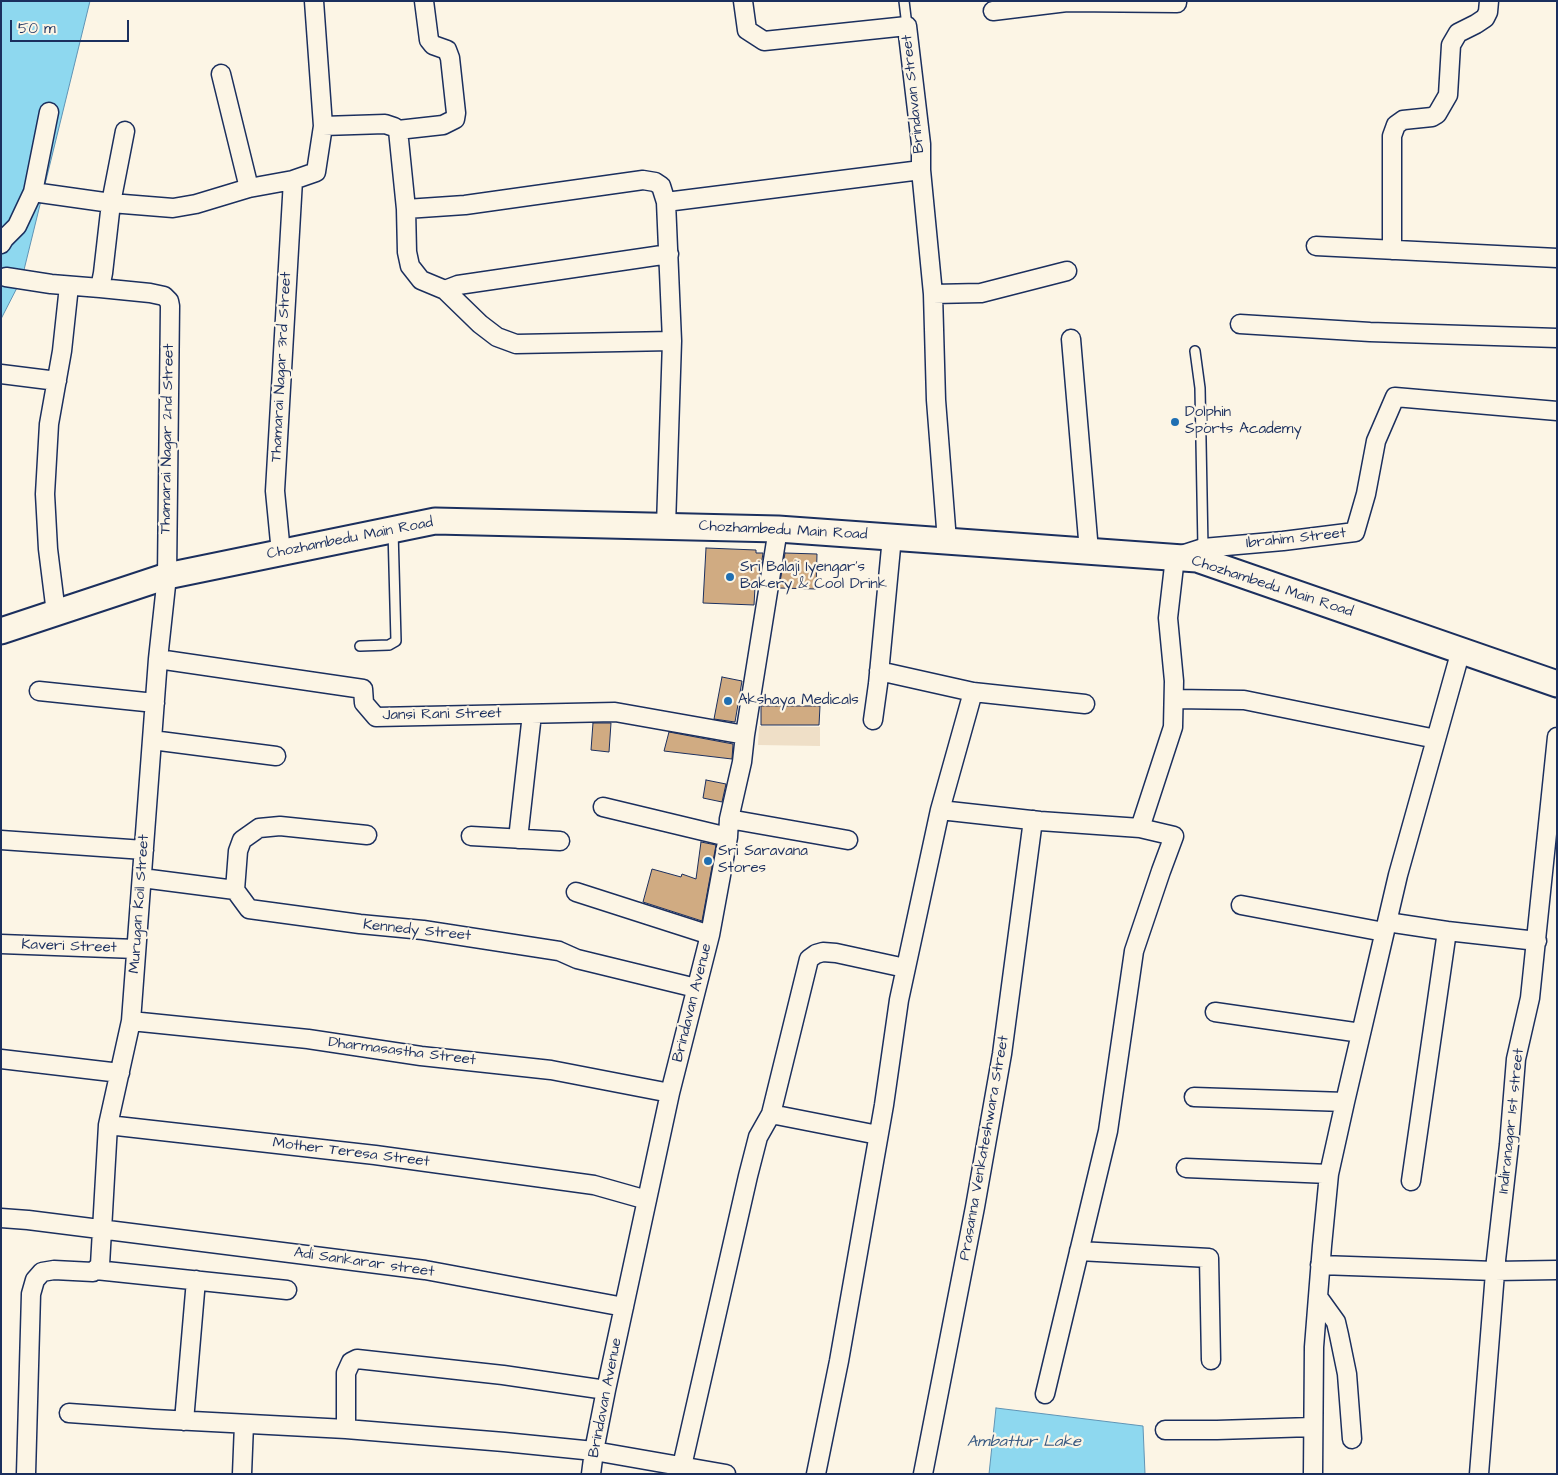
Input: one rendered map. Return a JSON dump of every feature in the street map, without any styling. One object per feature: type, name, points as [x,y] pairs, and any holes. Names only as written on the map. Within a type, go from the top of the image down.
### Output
[{"type":"street","points":[[32,192],[111,203],[173,208],[196,204],[248,188],[293,180],[316,172],[323,126],[314,1]]},
{"type":"street","points":[[323,126],[385,124],[398,130],[443,125],[455,120],[456,113],[450,58],[447,50],[433,46],[429,40],[424,1]]},
{"type":"street","name":"Brindavan Street","points":[[744,1],[748,30],[764,40],[907,26],[921,144],[921,170],[933,294],[936,400],[947,541]]},
{"type":"street","points":[[994,11],[1067,2],[1176,3],[1177,1]]},
{"type":"street","points":[[1392,250],[1392,136],[1396,125],[1403,120],[1437,114],[1448,96],[1451,46],[1458,33],[1485,18],[1489,4]]},
{"type":"street","points":[[222,74],[248,188]]},
{"type":"street","points":[[1,244],[17,226],[32,192],[49,112]]},
{"type":"street","points":[[398,130],[406,210],[407,252],[410,266],[421,280],[445,290],[480,324],[497,337],[516,344],[672,341]]},
{"type":"street","points":[[6,277],[69,286],[100,288],[111,203],[125,131]]},
{"type":"street","points":[[666,202],[921,170]]},
{"type":"street","name":"Thamarai Nagar 3rd Street","points":[[280,553],[275,491],[293,180]]},
{"type":"street","points":[[406,210],[465,205],[643,180],[655,182],[661,186],[666,202],[672,341],[666,526]]},
{"type":"street","points":[[1316,246],[1557,258]]},
{"type":"street","points":[[445,290],[458,285],[668,254]]},
{"type":"street","points":[[933,294],[981,293],[1067,272]]},
{"type":"street","points":[[56,613],[48,549],[45,494],[49,424],[57,381],[69,286]]},
{"type":"street","name":"Thamarai Nagar 2nd Street","points":[[100,288],[164,296],[168,301],[167,576]]},
{"type":"street","points":[[1240,324],[1370,332],[1557,338]]},
{"type":"street","points":[[1071,339],[1089,551]]},
{"type":"street","points":[[1,374],[57,381]]},
{"type":"street","name":"Ibrahim Street","points":[[1175,557],[1203,548],[1355,532],[1366,494],[1376,441],[1395,398],[1557,411]]},
{"type":"street","name":"Chozhambedu Main Road","points":[[1,631],[167,576],[435,521],[778,529],[1196,559],[1557,684]]},
{"type":"street","name":"Brindavan Avenue","points":[[591,1474],[606,1390],[670,1093],[710,935],[742,762],[778,529]]},
{"type":"street","points":[[873,720],[892,537]]},
{"type":"street","points":[[1140,828],[1173,727],[1174,681],[1168,618],[1175,557]]},
{"type":"street","name":"Murugan Koil Street","points":[[96,1270],[100,1265],[108,1125],[131,1022],[158,659],[167,576]]},
{"type":"street","points":[[1313,1474],[1314,1347],[1329,1174],[1344,1102],[1398,875],[1461,650]]},
{"type":"street","name":"Jansi Rani Street","points":[[158,659],[363,689],[364,702],[376,717],[615,712],[745,735]]},
{"type":"street","points":[[879,671],[973,692],[1084,704]]},
{"type":"street","points":[[39,691],[155,703]]},
{"type":"street","points":[[816,1474],[839,1361],[884,1105],[905,968],[940,810],[973,692]]},
{"type":"street","points":[[1174,699],[1244,700],[1436,739]]},
{"type":"street","points":[[518,839],[532,714]]},
{"type":"street","name":"Indiranagar 1st street","points":[[1479,1474],[1516,1059],[1530,998],[1557,737]]},
{"type":"street","points":[[152,740],[276,756]]},
{"type":"street","points":[[603,806],[729,828],[848,840]]},
{"type":"street","points":[[940,810],[1033,820],[1140,828],[1174,836],[1134,952],[1108,1130],[1045,1394]]},
{"type":"street","name":"Prasanna Venkateshwara Street","points":[[923,1474],[975,1207],[1005,1035],[1033,820]]},
{"type":"street","points":[[142,878],[235,890],[238,851],[242,840],[259,828],[280,826],[367,835]]},
{"type":"street","points":[[471,836],[560,840]]},
{"type":"street","points":[[1,840],[144,850]]},
{"type":"street","name":"Kennedy Street","points":[[235,890],[249,909],[360,924],[423,930],[559,950],[587,962],[696,988]]},
{"type":"street","points":[[576,892],[710,935]]},
{"type":"street","points":[[1241,905],[1386,927],[1447,931],[1537,941]]},
{"type":"street","points":[[1411,1181],[1447,931]]},
{"type":"street","name":"Kaveri Street","points":[[1,944],[136,949]]},
{"type":"street","points":[[682,1466],[744,1192],[758,1137],[770,1114],[809,959],[823,952],[905,968]]},
{"type":"street","points":[[1215,1012],[1361,1033]]},
{"type":"street","name":"Dharmasastha Street","points":[[131,1022],[308,1039],[421,1056],[551,1070],[670,1093]]},
{"type":"street","points":[[1,1060],[120,1073]]},
{"type":"street","points":[[1194,1097],[1344,1102]]},
{"type":"street","points":[[770,1114],[878,1135]]},
{"type":"street","name":"Mother Teresa Street","points":[[108,1125],[375,1155],[594,1186],[647,1200]]},
{"type":"street","points":[[1186,1168],[1329,1174]]},
{"type":"street","name":"Adi Sankarar street","points":[[1,1218],[425,1270],[624,1307]]},
{"type":"street","points":[[1079,1251],[1209,1258],[1211,1360]]},
{"type":"street","points":[[1320,1265],[1496,1271],[1557,1270]]},
{"type":"street","points":[[26,1474],[31,1294],[36,1280],[42,1272],[54,1270],[93,1272],[96,1270],[287,1290]]},
{"type":"street","points":[[184,1421],[196,1280]]},
{"type":"street","points":[[1318,1297],[1336,1322],[1347,1374],[1352,1439]]},
{"type":"street","points":[[346,1428],[346,1373],[351,1362],[357,1359],[503,1375],[606,1390]]},
{"type":"street","points":[[69,1413],[184,1421],[346,1428],[594,1451],[720,1473]]},
{"type":"street","points":[[242,1474],[244,1424]]},
{"type":"street","points":[[1165,1430],[1312,1427]]},
{"type":"lane","points":[[904,1],[907,26]]},
{"type":"lane","points":[[1195,350],[1200,388],[1203,548]]},
{"type":"lane","points":[[360,646],[389,646],[396,641],[394,530]]},
{"type":"shaded area","points":[[759,726],[820,727],[820,746],[758,745]]},
{"type":"water","points":[[1,1],[90,1],[22,278],[1,319]]},
{"type":"water","name":"Ambattur Lake","points":[[996,1408],[1143,1426],[1145,1474],[989,1474]]},
{"type":"building","name":"Sri Balaji Iyengar's Bakery & Cool Drink","points":[[706,548],[756,550],[756,553],[763,553],[758,587],[755,587],[754,605],[703,603]]},
{"type":"building","points":[[785,553],[817,554],[816,589],[779,588]]},
{"type":"building","name":"Akshaya Medicals","points":[[722,677],[742,681],[735,722],[714,719]]},
{"type":"building","points":[[761,706],[820,706],[819,725],[761,725]]},
{"type":"building","points":[[593,723],[611,723],[609,752],[591,750]]},
{"type":"building","points":[[669,732],[733,744],[732,759],[664,751]]},
{"type":"building","points":[[706,780],[726,784],[722,802],[703,798]]},
{"type":"building","points":[[701,842],[716,845],[702,921],[643,902],[652,869],[681,877],[682,874],[696,879]]},
{"type":"place","name":"Dolphin Sports Academy","points":[[1175,422]]},
{"type":"place","name":"Sri Balaji Iyengar's Bakery & Cool Drink","points":[[730,577]]},
{"type":"place","name":"Akshaya Medicals","points":[[728,701]]},
{"type":"place","name":"Sri Saravana Stores","points":[[708,861]]}]
